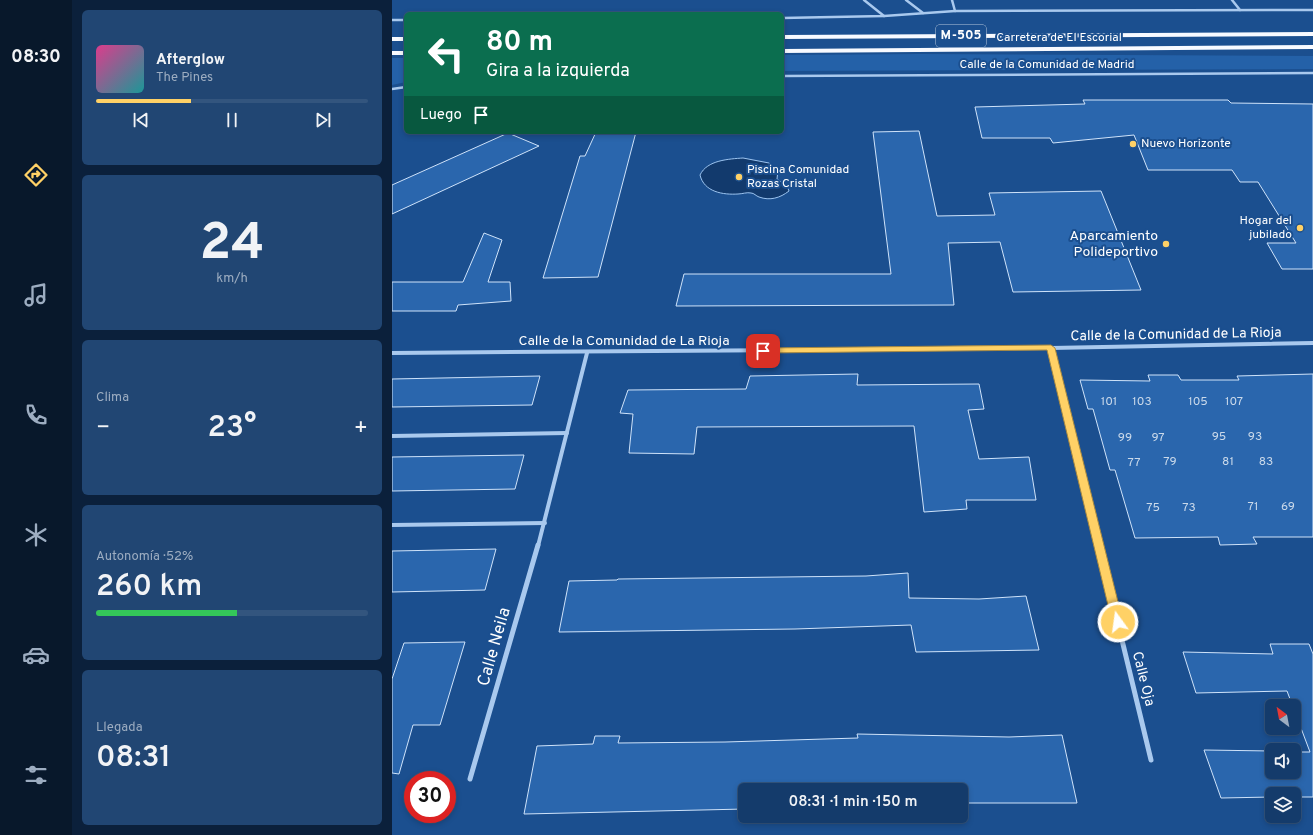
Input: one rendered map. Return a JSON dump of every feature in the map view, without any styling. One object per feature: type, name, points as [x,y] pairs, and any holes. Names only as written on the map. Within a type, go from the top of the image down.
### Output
[{"type":"highway","name":"Carretera de El Escorial","points":[[784,37],[1313,34]]},
{"type":"highway","points":[[392,39],[404,39]]},
{"type":"highway","name":"Carretera de El Escorial","points":[[784,51],[1313,47]]},
{"type":"highway","name":"M-505","points":[[1115,49],[1313,51]]},
{"type":"highway","points":[[392,53],[404,53]]},
{"type":"street","points":[[864,0],[884,16]]},
{"type":"street","points":[[906,0],[924,13]]},
{"type":"street","points":[[952,0],[956,11]]},
{"type":"street","points":[[1232,0],[1240,10]]},
{"type":"street","points":[[784,18],[884,16],[956,11],[1313,10]]},
{"type":"street","points":[[392,20],[404,20]]},
{"type":"street","name":"Calle de la Comunidad de Madrid","points":[[784,76],[1313,73]]},
{"type":"street","points":[[392,89],[404,87]]},
{"type":"street","name":"Calle de la Comunidad de La Rioja","points":[[392,354],[1051,348],[1313,343]]},
{"type":"street","name":"Calle Oja","points":[[1051,348],[1151,760]]},
{"type":"street","name":"Calle Neila","points":[[470,778],[545,523],[587,352]]},
{"type":"street","points":[[392,436],[567,433]]},
{"type":"street","points":[[392,525],[545,523]]},
{"type":"shaded area","points":[[920,54],[1313,56],[1313,69],[784,71],[784,55]]},
{"type":"shaded area","points":[[392,58],[404,58],[404,82],[392,85]]},
{"type":"shaded area","name":"Piscina Comunidad Rozas Cristal","points":[[743,158],[769,163],[778,170],[777,179],[787,186],[789,191],[778,197],[767,199],[759,197],[753,193],[720,193],[710,189],[702,181],[700,175],[703,170],[713,163]]},
{"type":"building","points":[[1083,100],[1228,100],[1231,103],[1313,104],[1313,269],[1282,269],[1267,243],[1296,243],[1258,182],[1240,182],[1232,170],[1148,170],[1134,135],[1053,143],[1050,138],[982,138],[975,107],[1085,104]]},
{"type":"building","points":[[919,131],[937,216],[995,215],[989,193],[1101,191],[1141,290],[1013,292],[1000,242],[948,243],[954,305],[676,306],[684,274],[891,274],[873,132]]},
{"type":"building","points":[[506,134],[510,134],[539,146],[392,214],[392,185]]},
{"type":"building","points":[[595,134],[635,134],[598,277],[543,278],[580,156],[585,156]]},
{"type":"building","points":[[484,233],[502,240],[488,282],[510,282],[511,301],[458,305],[456,311],[392,311],[392,282],[463,282]]},
{"type":"building","points":[[858,374],[857,385],[979,384],[984,409],[968,410],[979,459],[1029,457],[1036,500],[966,500],[967,509],[924,512],[914,426],[697,427],[694,454],[629,453],[633,414],[620,413],[628,390],[746,389],[750,376]]},
{"type":"building","points":[[1313,374],[1313,537],[1253,537],[1257,544],[1220,545],[1218,537],[1135,538],[1115,470],[1110,470],[1093,409],[1088,409],[1080,380],[1150,381],[1148,375],[1178,375],[1181,380],[1239,380],[1237,376]]},
{"type":"building","points":[[540,376],[532,405],[392,407],[392,379]]},
{"type":"building","points":[[524,455],[515,489],[392,491],[392,457]]},
{"type":"building","points":[[496,549],[485,590],[392,592],[392,551]]},
{"type":"building","points":[[908,573],[909,598],[979,599],[1026,596],[1039,650],[916,652],[911,625],[795,629],[559,632],[569,581],[866,576]]},
{"type":"building","points":[[465,642],[440,725],[413,725],[399,774],[392,773],[392,679],[404,643]]},
{"type":"building","points":[[1270,644],[1309,644],[1313,654],[1313,797],[1301,797],[1301,787],[1265,787],[1265,797],[1221,798],[1204,750],[1265,751],[1265,779],[1301,779],[1301,752],[1310,752],[1301,728],[1301,699],[1290,699],[1287,691],[1196,693],[1183,652],[1273,654]]},
{"type":"building","points":[[857,734],[1009,737],[1062,735],[1077,803],[968,803],[968,783],[738,783],[738,809],[524,814],[537,746],[593,744],[595,736],[620,736],[618,743],[725,742],[858,738]]},
{"type":"place","name":"Nuevo Horizonte","points":[[1133,144]]},
{"type":"place","name":"Piscina Comunidad Rozas Cristal","points":[[739,177]]},
{"type":"place","name":"Hogar del jubilado","points":[[1300,228]]},
{"type":"place","name":"Aparcamiento Polideportivo","points":[[1166,244]]},
{"type":"route","points":[[763,351],[1051,348],[1118,622]]}]
